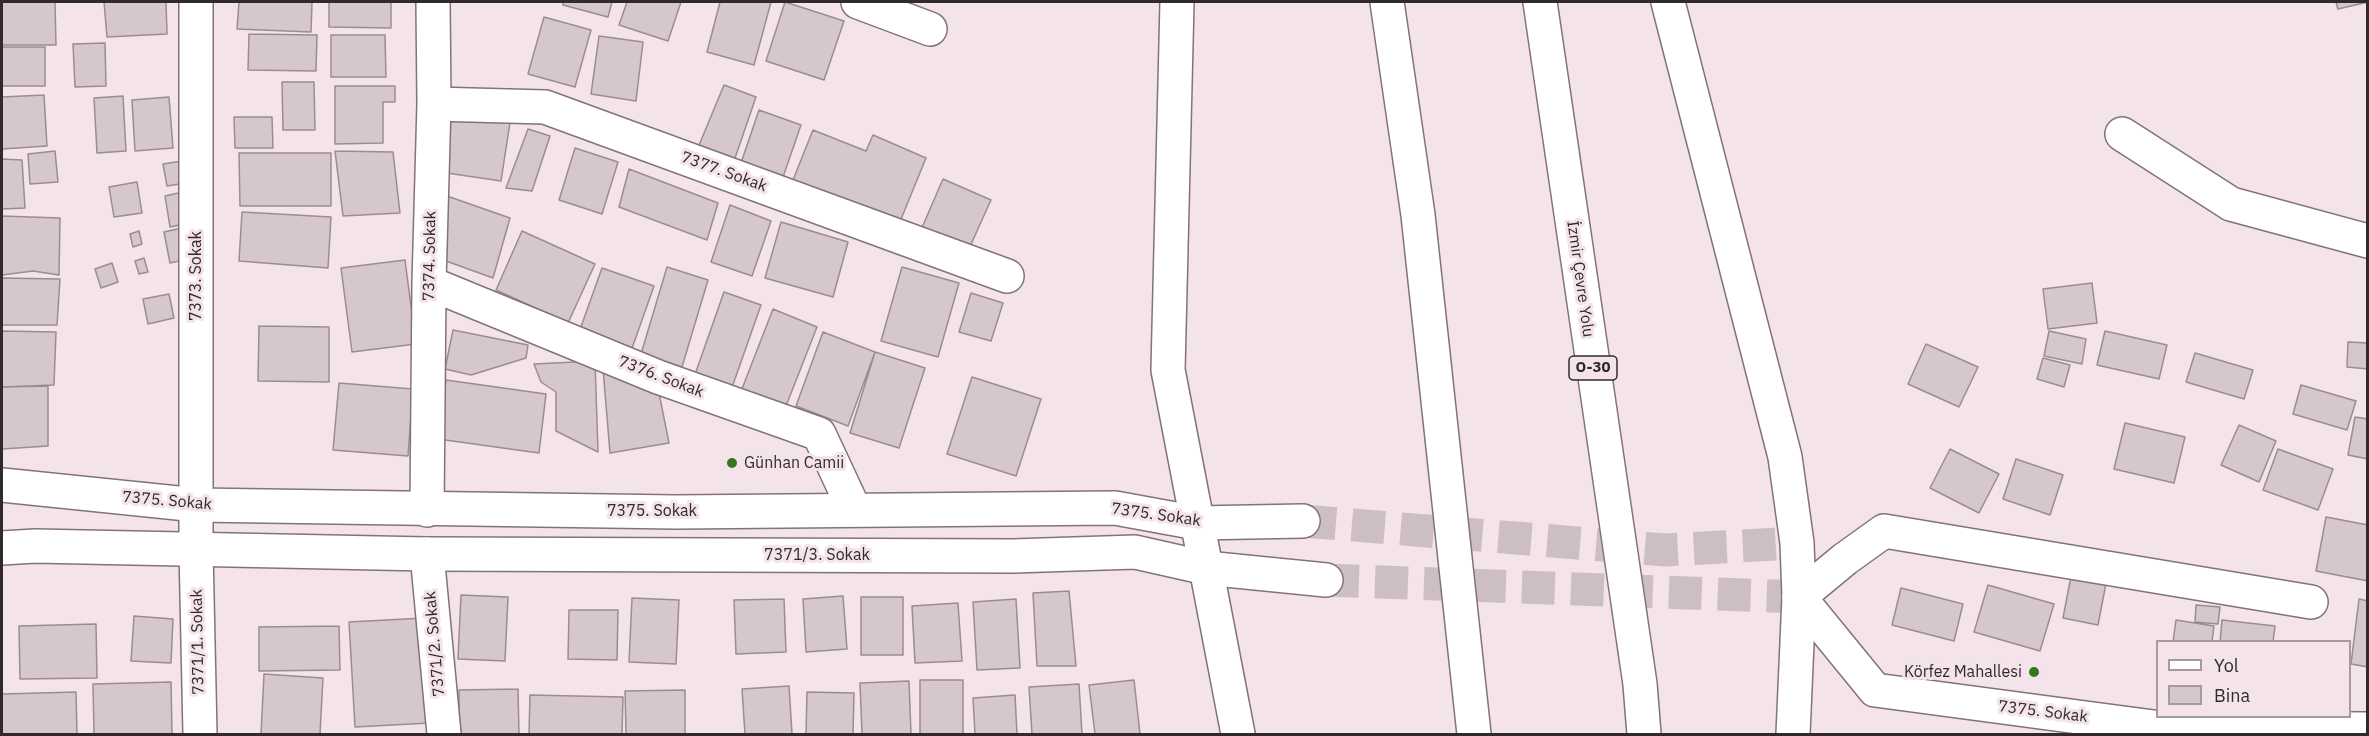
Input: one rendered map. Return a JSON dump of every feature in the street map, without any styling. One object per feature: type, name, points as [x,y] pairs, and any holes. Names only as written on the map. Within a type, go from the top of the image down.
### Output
[{"type":"main road","name":"7373. Sokak","points":[[196,2],[196,550]]},
{"type":"main road","name":"7374. Sokak","points":[[427,510],[429,283],[434,104],[433,2]]},
{"type":"main road","points":[[858,2],[930,29]]},
{"type":"main road","points":[[1177,2],[1168,370],[1239,735]]},
{"type":"main road","points":[[1387,2],[1418,215],[1474,735]]},
{"type":"main road","name":"İzmir Çevre Yolu","points":[[1540,2],[1638,672],[1644,735]]},
{"type":"main road","points":[[1668,2],[1785,457],[1797,543],[1799,597],[1793,735]]},
{"type":"main road","name":"7377. Sokak","points":[[434,104],[545,107],[1007,276]]},
{"type":"main road","points":[[2122,134],[2231,204],[2367,241]]},
{"type":"main road","name":"7376. Sokak","points":[[429,283],[658,377],[819,434],[854,509]]},
{"type":"main road","name":"7375. Sokak","points":[[2,484],[197,505],[676,512],[1115,508],[1197,523],[1303,521]]},
{"type":"main road","points":[[1799,597],[1845,559],[1884,531],[2311,602]]},
{"type":"main road","points":[[2,548],[35,546],[427,554]]},
{"type":"main road","name":"7371/1. Sokak","points":[[196,550],[200,735]]},
{"type":"main road","name":"7371/3. Sokak","points":[[427,554],[1013,556],[1135,552],[1206,568]]},
{"type":"main road","name":"7371/2. Sokak","points":[[427,554],[444,735]]},
{"type":"main road","points":[[1206,568],[1326,580]]},
{"type":"main road","name":"7375. Sokak","points":[[1799,597],[1875,690],[2161,728],[2367,729]]},
{"type":"building","points":[[2,2],[55,2],[56,45],[2,45]]},
{"type":"building","points":[[104,2],[166,2],[167,34],[107,37]]},
{"type":"building","points":[[239,2],[312,2],[311,32],[237,29]]},
{"type":"building","points":[[329,2],[391,2],[391,28],[329,27]]},
{"type":"building","points":[[563,2],[612,2],[608,17],[563,5]]},
{"type":"building","points":[[627,2],[681,2],[668,41],[619,25]]},
{"type":"building","points":[[720,2],[771,2],[754,65],[707,52]]},
{"type":"building","points":[[785,2],[844,21],[824,80],[766,61]]},
{"type":"building","points":[[2336,2],[2368,2],[2338,9]]},
{"type":"building","points":[[544,17],[591,30],[575,87],[528,74]]},
{"type":"building","points":[[249,34],[317,35],[316,71],[248,70]]},
{"type":"building","points":[[331,35],[385,35],[386,77],[331,77]]},
{"type":"building","points":[[599,36],[643,42],[636,101],[591,94]]},
{"type":"building","points":[[105,43],[106,86],[75,87],[73,44]]},
{"type":"building","points":[[2,47],[45,47],[45,86],[2,86]]},
{"type":"building","points":[[282,82],[314,82],[315,130],[283,130]]},
{"type":"building","points":[[724,85],[756,97],[734,161],[697,150]]},
{"type":"building","points":[[335,86],[395,86],[395,102],[383,102],[383,143],[335,144]]},
{"type":"building","points":[[44,95],[47,146],[2,149],[2,97]]},
{"type":"building","points":[[123,96],[126,151],[97,153],[94,98]]},
{"type":"building","points":[[169,97],[173,148],[135,151],[132,100]]},
{"type":"building","points":[[449,107],[511,116],[501,181],[440,172]]},
{"type":"building","points":[[759,110],[801,125],[782,180],[740,166]]},
{"type":"building","points":[[234,117],[272,117],[273,148],[235,148]]},
{"type":"building","points":[[528,129],[550,136],[532,191],[506,188]]},
{"type":"building","points":[[813,130],[866,151],[873,135],[926,158],[897,229],[791,185]]},
{"type":"building","points":[[575,148],[618,162],[602,214],[559,200]]},
{"type":"building","points":[[55,151],[58,182],[30,184],[28,154]]},
{"type":"building","points":[[335,151],[393,152],[400,213],[343,216]]},
{"type":"building","points":[[239,153],[331,153],[331,206],[240,206]]},
{"type":"building","points":[[2,159],[22,160],[25,208],[2,209]]},
{"type":"building","points":[[182,161],[186,183],[167,186],[163,164]]},
{"type":"building","points":[[629,169],[718,203],[707,240],[619,207]]},
{"type":"building","points":[[943,179],[991,200],[968,251],[921,230]]},
{"type":"building","points":[[137,182],[142,213],[114,217],[109,187]]},
{"type":"building","points":[[183,192],[189,223],[170,227],[165,196]]},
{"type":"building","points":[[447,196],[510,218],[493,278],[435,257]]},
{"type":"building","points":[[730,205],[771,221],[752,276],[711,262]]},
{"type":"building","points":[[242,212],[331,217],[328,268],[239,261]]},
{"type":"building","points":[[2,216],[60,218],[59,275],[33,271],[2,275]]},
{"type":"building","points":[[781,222],[848,242],[833,297],[765,278]]},
{"type":"building","points":[[182,228],[188,259],[170,263],[164,232]]},
{"type":"building","points":[[139,231],[142,244],[133,247],[130,234]]},
{"type":"building","points":[[522,231],[595,264],[568,323],[496,290]]},
{"type":"building","points":[[144,258],[148,272],[139,274],[135,261]]},
{"type":"building","points":[[405,260],[416,344],[352,352],[341,268]]},
{"type":"building","points":[[112,263],[118,282],[101,288],[95,269]]},
{"type":"building","points":[[667,267],[708,280],[682,367],[641,354]]},
{"type":"building","points":[[902,267],[959,283],[938,357],[881,341]]},
{"type":"building","points":[[602,268],[654,286],[630,354],[578,335]]},
{"type":"building","points":[[2,278],[60,279],[57,325],[2,325]]},
{"type":"building","points":[[2092,283],[2097,323],[2048,329],[2043,289]]},
{"type":"building","points":[[724,292],[761,305],[729,396],[692,383]]},
{"type":"building","points":[[971,293],[1003,303],[991,341],[959,332]]},
{"type":"building","points":[[169,294],[174,318],[148,324],[143,299]]},
{"type":"building","points":[[773,309],[817,327],[784,411],[740,394]]},
{"type":"building","points":[[259,326],[329,327],[329,382],[258,381]]},
{"type":"building","points":[[453,330],[528,345],[526,358],[471,375],[445,369]]},
{"type":"building","points":[[2,331],[56,332],[54,385],[2,387]]},
{"type":"building","points":[[2049,331],[2086,339],[2082,364],[2044,356]]},
{"type":"building","points":[[2105,331],[2167,345],[2159,379],[2097,365]]},
{"type":"building","points":[[823,332],[875,352],[848,426],[796,406]]},
{"type":"building","points":[[2348,342],[2368,343],[2368,369],[2347,367]]},
{"type":"building","points":[[1926,344],[1978,367],[1959,407],[1908,384]]},
{"type":"building","points":[[875,352],[925,368],[899,448],[850,433]]},
{"type":"building","points":[[2195,353],[2253,370],[2244,399],[2186,382]]},
{"type":"building","points":[[2043,358],[2070,365],[2064,387],[2037,379]]},
{"type":"building","points":[[595,361],[598,452],[556,431],[556,392],[541,382],[534,364]]},
{"type":"building","points":[[603,369],[657,383],[669,443],[610,453]]},
{"type":"building","points":[[972,377],[1041,399],[1016,476],[947,454]]},
{"type":"building","points":[[446,380],[546,394],[539,453],[438,439]]},
{"type":"building","points":[[339,383],[413,389],[408,456],[333,450]]},
{"type":"building","points":[[2301,385],[2356,401],[2347,430],[2293,414]]},
{"type":"building","points":[[48,386],[48,446],[2,449],[2,387]]},
{"type":"building","points":[[2355,417],[2368,419],[2368,459],[2348,455]]},
{"type":"building","points":[[2125,423],[2185,437],[2174,483],[2114,469]]},
{"type":"building","points":[[2239,425],[2276,441],[2259,482],[2221,465]]},
{"type":"building","points":[[1950,449],[1999,474],[1979,513],[1930,488]]},
{"type":"building","points":[[2278,449],[2333,469],[2318,510],[2263,490]]},
{"type":"building","points":[[2016,459],[2063,475],[2050,515],[2003,499]]},
{"type":"building","points":[[2326,517],[2368,525],[2368,581],[2316,571]]},
{"type":"building","points":[[2072,571],[2107,578],[2098,625],[2063,618]]},
{"type":"building","points":[[1988,585],[2054,604],[2040,651],[1974,632]]},
{"type":"building","points":[[1901,588],[1963,604],[1954,641],[1892,625]]},
{"type":"building","points":[[1069,591],[1076,666],[1037,666],[1033,593]]},
{"type":"building","points":[[461,595],[508,597],[505,661],[458,659]]},
{"type":"building","points":[[843,596],[847,649],[806,652],[803,599]]},
{"type":"building","points":[[861,597],[903,597],[903,655],[861,655]]},
{"type":"building","points":[[632,598],[679,600],[676,664],[629,662]]},
{"type":"building","points":[[784,599],[786,652],[736,654],[734,600]]},
{"type":"building","points":[[1016,599],[1020,668],[977,670],[973,602]]},
{"type":"building","points":[[2359,599],[2368,601],[2368,667],[2351,664]]},
{"type":"building","points":[[958,603],[962,661],[915,663],[912,606]]},
{"type":"building","points":[[2196,605],[2220,607],[2218,624],[2195,622]]},
{"type":"building","points":[[569,610],[618,610],[617,660],[568,659]]},
{"type":"building","points":[[134,616],[173,619],[171,663],[131,661]]},
{"type":"building","points":[[424,618],[430,723],[355,727],[349,622]]},
{"type":"building","points":[[2176,620],[2214,626],[2212,640],[2173,640]]},
{"type":"building","points":[[2222,620],[2275,626],[2273,640],[2220,640]]},
{"type":"building","points":[[96,624],[97,678],[20,679],[19,626]]},
{"type":"building","points":[[339,626],[340,670],[259,671],[259,627]]},
{"type":"building","points":[[264,674],[323,678],[320,734],[261,734]]},
{"type":"building","points":[[920,680],[963,680],[963,734],[920,734]]},
{"type":"building","points":[[1134,680],[1140,734],[1095,734],[1089,685]]},
{"type":"building","points":[[909,681],[911,734],[862,734],[860,683]]},
{"type":"building","points":[[171,682],[172,734],[94,734],[93,684]]},
{"type":"building","points":[[1079,684],[1082,734],[1032,734],[1029,687]]},
{"type":"building","points":[[789,686],[792,734],[745,734],[742,689]]},
{"type":"building","points":[[518,689],[519,734],[459,734],[459,690]]},
{"type":"building","points":[[685,690],[685,734],[626,734],[625,691]]},
{"type":"building","points":[[76,692],[77,734],[2,734],[2,694]]},
{"type":"building","points":[[807,692],[854,693],[853,734],[806,734]]},
{"type":"building","points":[[530,695],[623,697],[622,734],[529,734]]},
{"type":"building","points":[[1015,695],[1017,734],[975,734],[973,698]]},
{"type":"tunnel","points":[[1303,521],[1665,550],[1797,543]]},
{"type":"tunnel","points":[[1326,580],[1799,597]]},
{"type":"place","name":"Günhan Camii","points":[[732,463]]},
{"type":"place","name":"Körfez Mahallesi","points":[[2034,672]]}]
